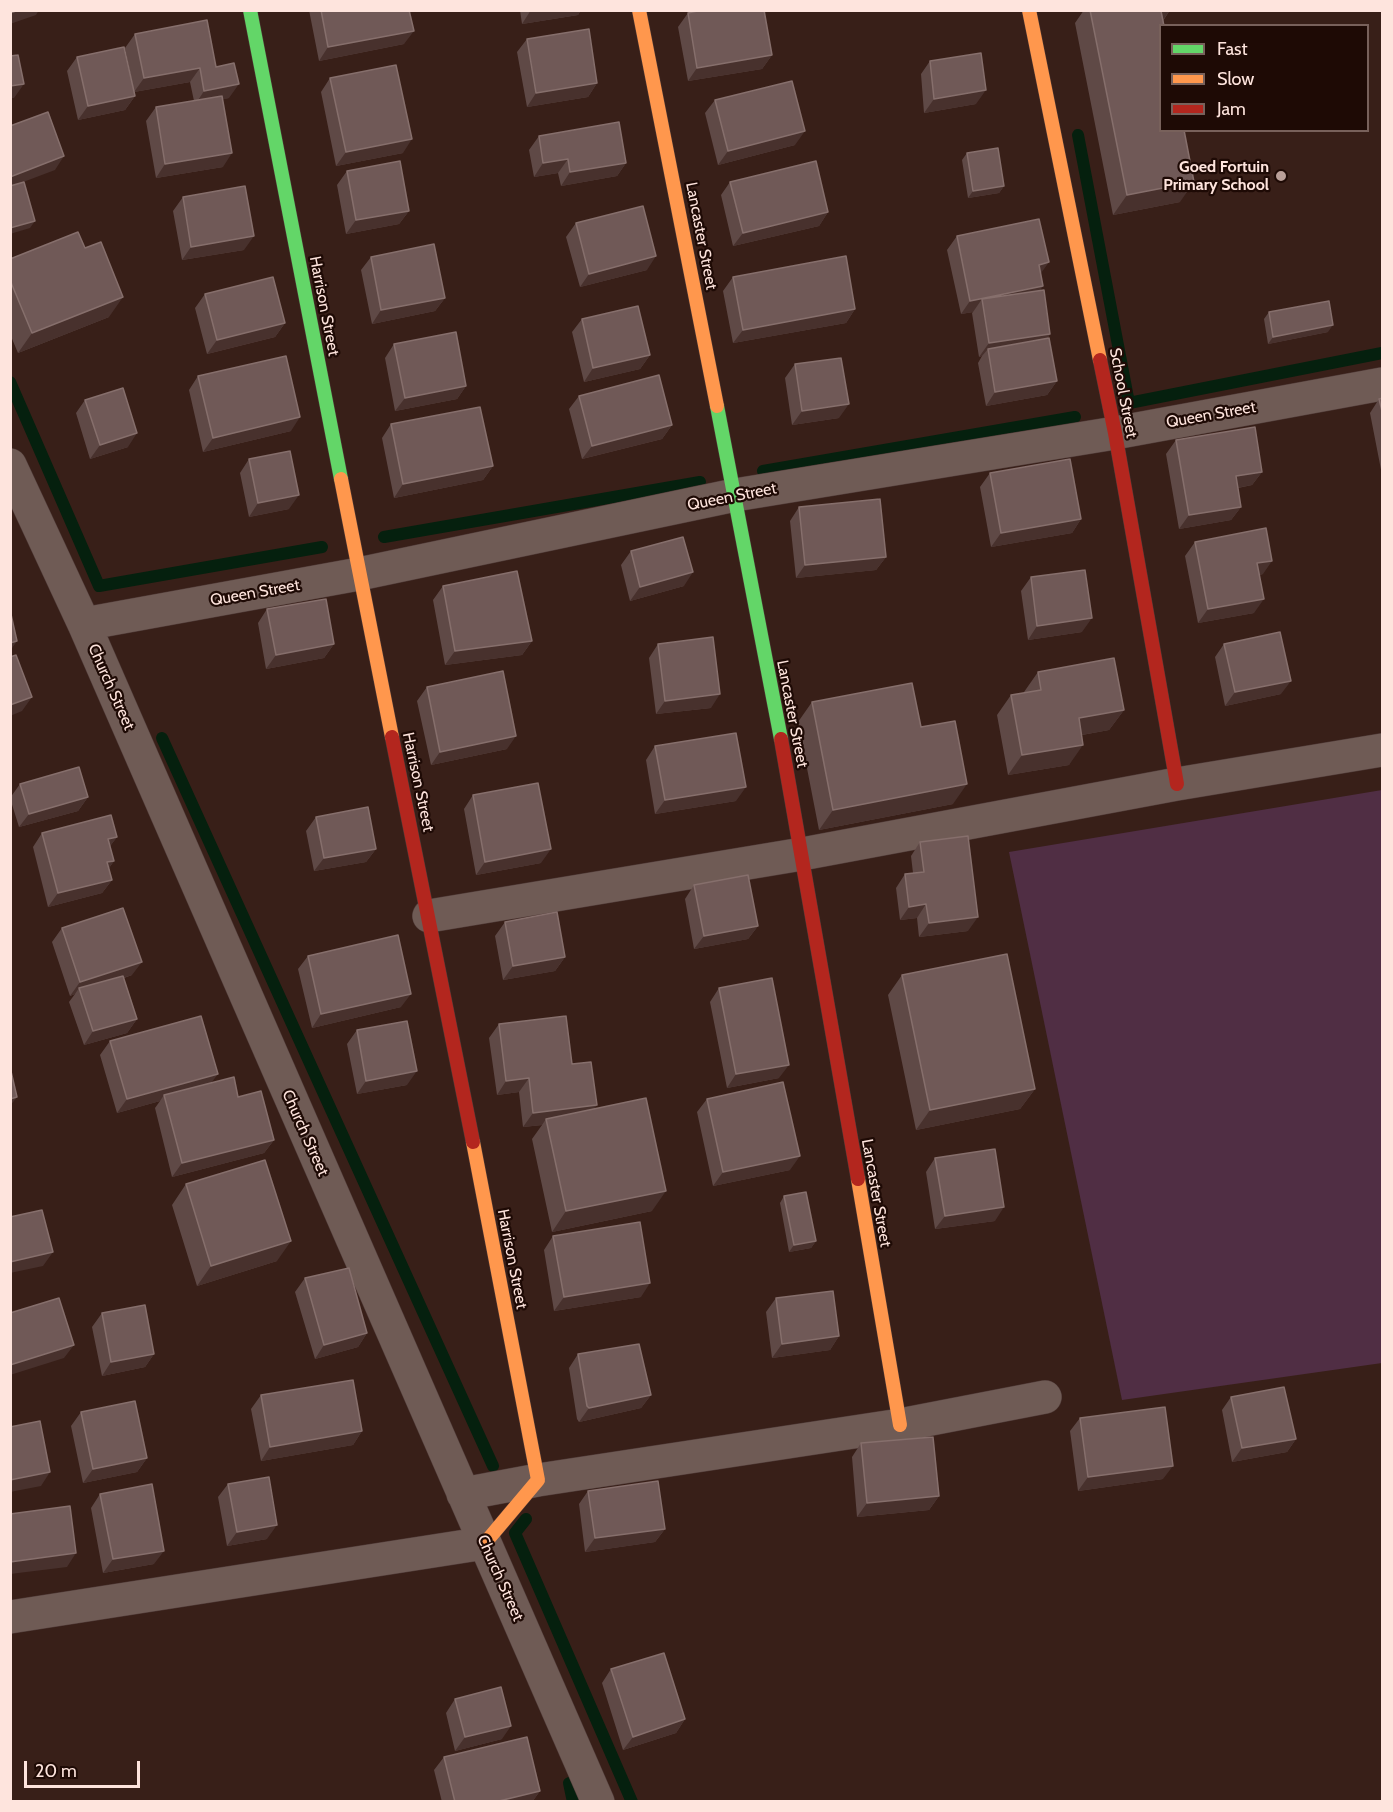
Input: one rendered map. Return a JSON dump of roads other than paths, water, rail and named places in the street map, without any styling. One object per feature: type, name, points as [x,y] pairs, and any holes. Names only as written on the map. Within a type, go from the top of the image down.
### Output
[{"type":"street","name":"Harrison Street","points":[[250,10],[538,1480]]},
{"type":"street","name":"Lancaster Street","points":[[639,10],[735,495],[802,854],[900,1425]]},
{"type":"street","name":"School Street","points":[[1029,10],[1115,433],[1177,784]]},
{"type":"street","name":"Queen Street","points":[[84,624],[359,574],[735,495],[1115,433],[1383,384]]},
{"type":"street","name":"Church Street","points":[[10,465],[84,624],[598,1802]]},
{"type":"street","points":[[429,916],[802,854],[1177,784],[1383,750]]},
{"type":"street","points":[[463,1494],[538,1480],[900,1425],[1045,1397]]},
{"type":"street","points":[[10,1617],[485,1543],[538,1480]]},
{"type":"waterway","points":[[1078,135],[1129,403],[1382,353]]},
{"type":"waterway","points":[[10,382],[99,586],[322,547]]},
{"type":"waterway","points":[[763,471],[1075,417]]},
{"type":"waterway","points":[[384,537],[700,482]]},
{"type":"waterway","points":[[162,738],[493,1466]]},
{"type":"waterway","points":[[526,1519],[515,1533],[632,1802]]},
{"type":"waterway","points":[[569,1783],[573,1802]]},
{"type":"place","name":"Goed Fortuin Primary School","points":[[1281,176]]}]
